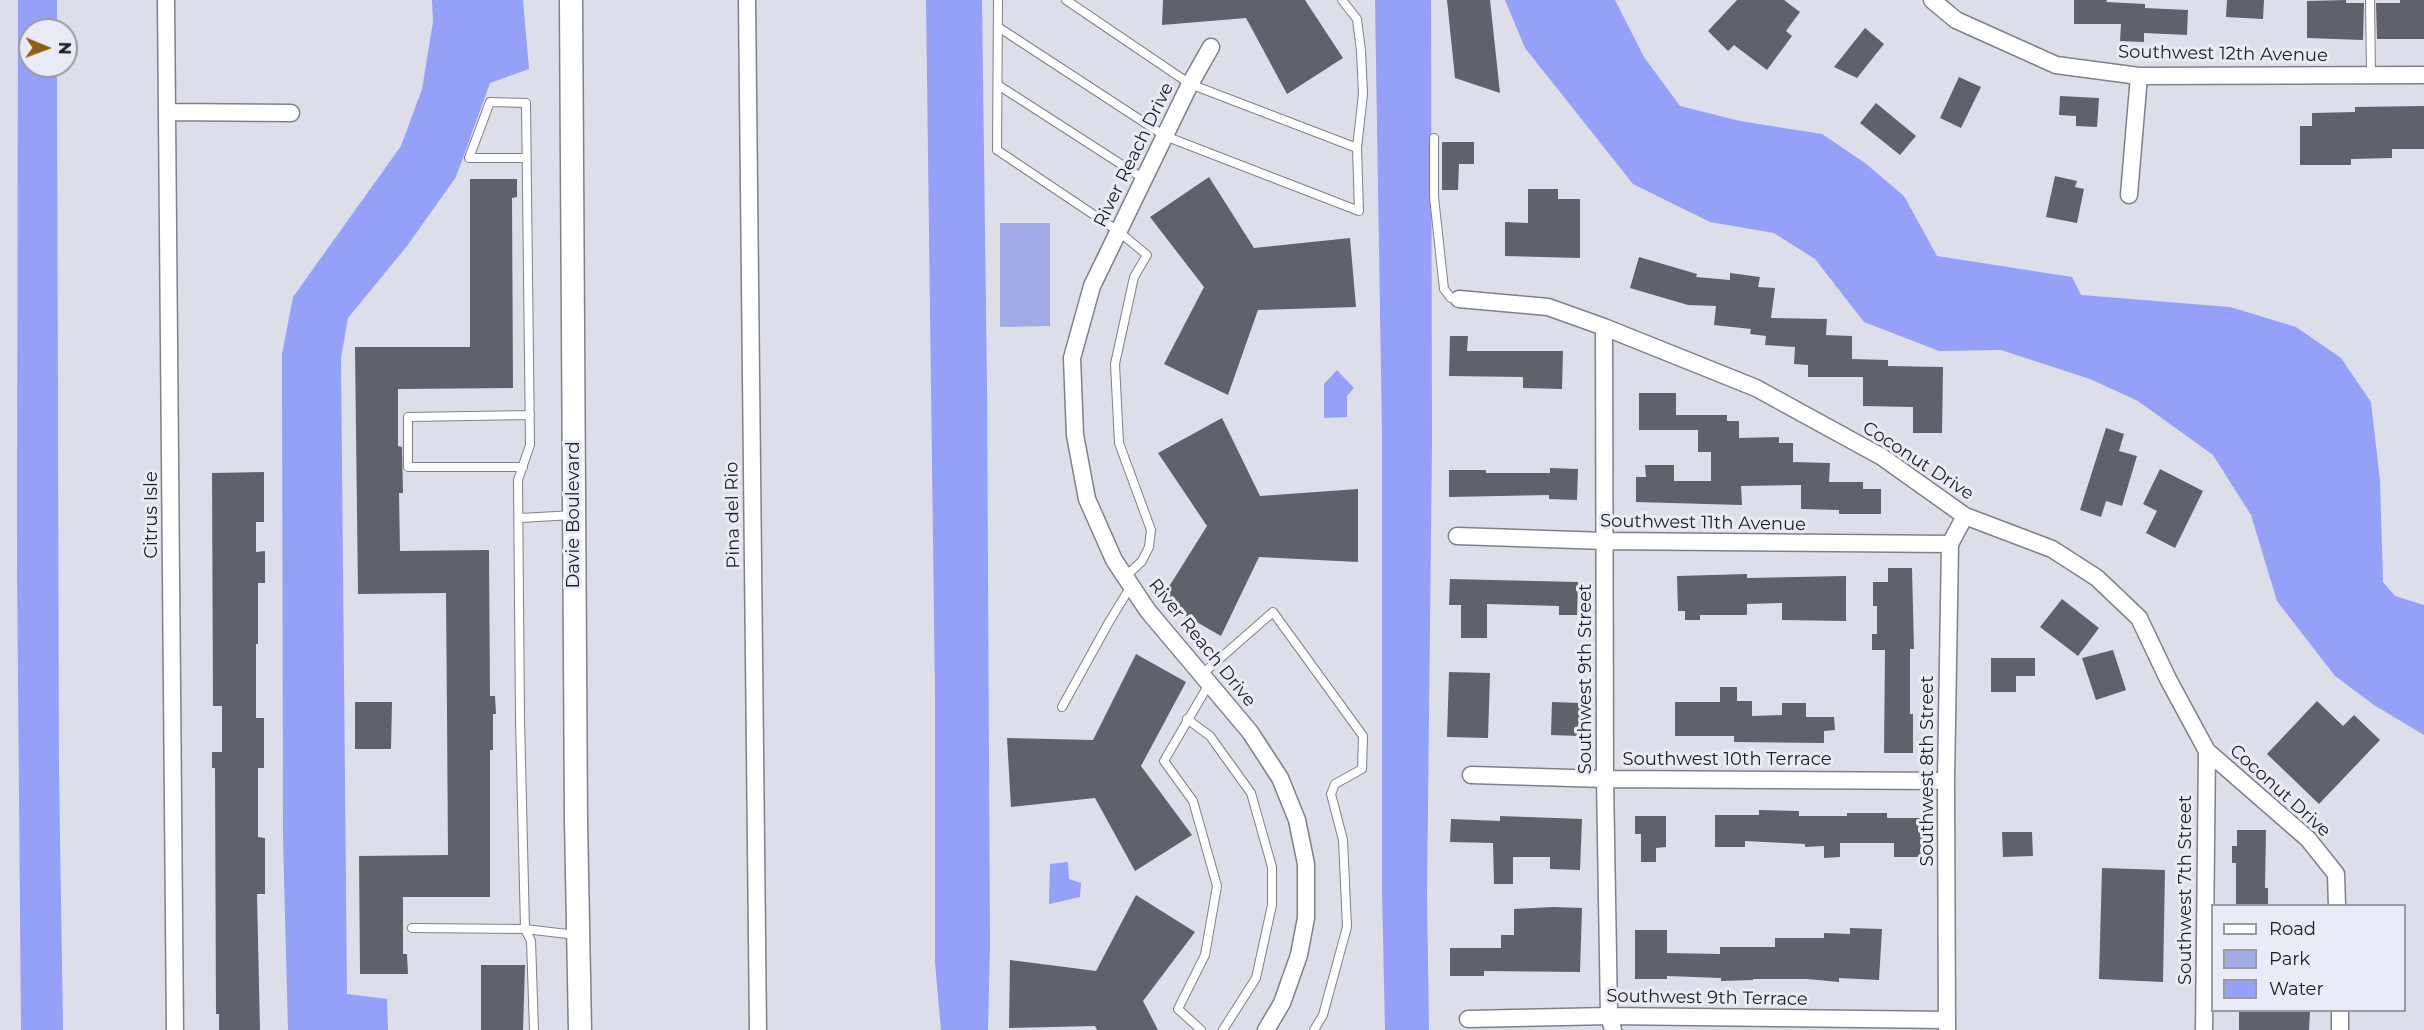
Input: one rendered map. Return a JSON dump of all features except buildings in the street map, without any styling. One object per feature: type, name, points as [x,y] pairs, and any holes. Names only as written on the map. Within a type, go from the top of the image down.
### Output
[{"type":"main road","name":"Davie Boulevard","points":[[571,0],[580,1030]]},
{"type":"street","name":"Citrus Isle","points":[[166,0],[175,1030]]},
{"type":"street","name":"Pina del Rio","points":[[747,0],[758,1030]]},
{"type":"street","name":"Southwest 12th Avenue","points":[[1932,0],[1956,20],[2056,65],[2139,76],[2424,75]]},
{"type":"street","name":"River Reach Drive","points":[[1210,47],[1092,286],[1072,358],[1076,435],[1087,499],[1114,560],[1148,611],[1250,732],[1280,778],[1297,820],[1306,864],[1306,918],[1299,955],[1282,1003],[1266,1030]]},
{"type":"street","points":[[2129,195],[2139,76]]},
{"type":"street","points":[[168,112],[291,113]]},
{"type":"street","name":"Coconut Drive","points":[[1459,299],[1548,307],[1756,388],[1882,457],[1965,516],[2052,549],[2097,578],[2139,618],[2168,679],[2207,751],[2308,839],[2336,874],[2337,904]]},
{"type":"street","name":"Southwest 9th Street","points":[[1604,327],[1605,779],[1611,1023]]},
{"type":"street","name":"Southwest 8th Street","points":[[1947,1025],[1946,781],[1950,544],[1965,516]]},
{"type":"street","name":"Southwest 11th Avenue","points":[[1457,536],[1605,542],[1950,544]]},
{"type":"street","name":"Southwest 7th Street","points":[[2204,1030],[2207,751]]},
{"type":"street","name":"Southwest 10th Terrace","points":[[1471,775],[1605,779],[1946,781]]},
{"type":"street","points":[[2340,1012],[2340,1030]]},
{"type":"street","name":"Southwest 9th Terrace","points":[[1468,1019],[1611,1023],[1947,1025]]},
{"type":"lane","points":[[998,0],[997,150],[1118,231],[1147,255],[1134,277],[1115,364],[1119,443],[1151,530],[1149,547],[1062,707]]},
{"type":"lane","points":[[1066,0],[1190,84],[1357,148]]},
{"type":"lane","points":[[998,27],[1165,136],[1359,211],[1357,148],[1363,94],[1361,51],[1357,19],[1342,0]]},
{"type":"lane","points":[[2370,0],[2371,75]]},
{"type":"lane","points":[[998,85],[1144,178]]},
{"type":"lane","points":[[526,158],[470,158],[490,102],[526,103],[530,445],[518,480],[520,719],[525,929],[531,941],[534,1030]]},
{"type":"lane","points":[[1434,138],[1434,197],[1444,289],[1451,298],[1459,299]]},
{"type":"lane","points":[[523,467],[408,467],[408,417],[530,415]]},
{"type":"lane","points":[[520,518],[574,515]]},
{"type":"lane","points":[[1201,1030],[1178,1009],[1205,955],[1217,886],[1193,801],[1164,761],[1188,719],[1205,680],[1273,612],[1363,736],[1362,769],[1335,784],[1331,794],[1343,840],[1347,927],[1323,1015],[1314,1030]]},
{"type":"lane","points":[[1188,719],[1210,736],[1251,793],[1272,867],[1272,905],[1256,978],[1223,1030]]},
{"type":"lane","points":[[412,928],[525,929],[579,935]]},
{"type":"green space","points":[[1000,223],[1050,223],[1050,326],[1000,327]]},
{"type":"water","points":[[18,0],[57,0],[57,18],[18,18],[18,78],[57,78],[59,773],[63,1030],[21,1030],[17,559]]},
{"type":"water","points":[[432,0],[523,0],[529,69],[490,83],[456,177],[407,246],[348,318],[341,358],[347,994],[387,999],[388,1030],[288,1030],[283,839],[282,354],[293,297],[401,146],[422,89],[433,22]]},
{"type":"water","points":[[926,0],[982,0],[987,385],[990,945],[988,1030],[941,1030],[935,963],[935,696]]},
{"type":"water","points":[[1375,0],[1431,0],[1432,442],[1427,896],[1429,1030],[1385,1030],[1382,890],[1382,435]]},
{"type":"water","points":[[1505,0],[1615,0],[1644,57],[1680,106],[1740,121],[1822,134],[1865,163],[1904,196],[1937,256],[2072,277],[2081,295],[2230,307],[2296,327],[2341,358],[2371,402],[2380,481],[2383,582],[2395,596],[2424,605],[2424,735],[2374,705],[2335,676],[2277,601],[2251,515],[2213,455],[2138,401],[2090,379],[2001,350],[1939,351],[1864,322],[1815,259],[1774,233],[1710,222],[1633,184],[1525,48]]},
{"type":"water","points":[[1337,370],[1354,388],[1347,396],[1347,417],[1324,418],[1324,384]]},
{"type":"water","points":[[1068,862],[1069,879],[1081,883],[1080,897],[1049,904],[1050,864]]}]
